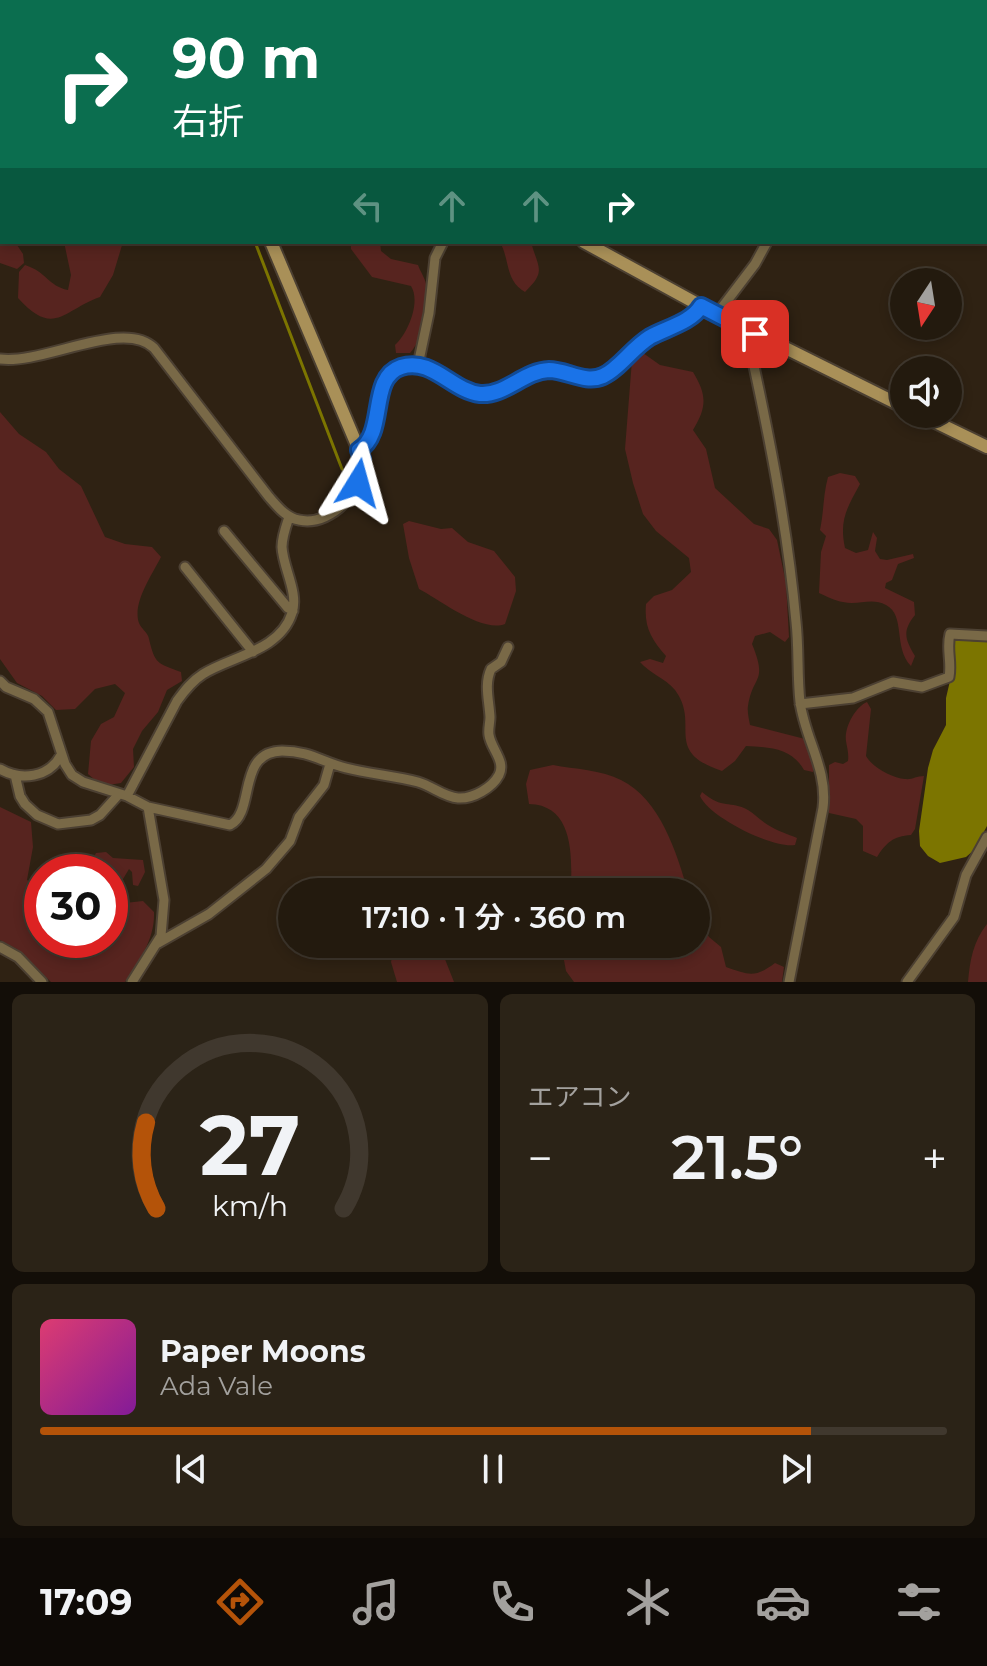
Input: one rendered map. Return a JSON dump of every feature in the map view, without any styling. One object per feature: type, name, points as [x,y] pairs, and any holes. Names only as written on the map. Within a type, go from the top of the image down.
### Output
[{"type":"street","points":[[0,359],[31,359],[116,338],[141,338],[154,348],[269,497],[289,517],[316,520],[352,494],[362,472],[362,459],[272,244]]},
{"type":"street","points":[[418,365],[429,313],[435,258],[442,244]]},
{"type":"street","points":[[588,244],[755,334],[890,400]]},
{"type":"street","points":[[717,314],[755,264],[766,244]]},
{"type":"street","points":[[359,450],[366,445],[372,433],[386,379],[399,367],[418,365],[483,394],[548,370],[591,378],[602,376],[633,348],[693,316],[701,306]]},
{"type":"street","points":[[755,334],[750,343],[752,357],[781,499],[797,626],[800,704],[820,766],[824,797],[789,982]]},
{"type":"street","points":[[948,428],[987,447]]},
{"type":"street","points":[[15,775],[25,804],[37,815],[58,824],[91,820],[123,795],[188,686],[218,666],[253,652],[281,633],[295,602],[282,547],[289,517]]},
{"type":"street","points":[[224,531],[293,611]]},
{"type":"street","points":[[185,567],[253,652]]},
{"type":"street","points":[[800,704],[853,698],[893,682],[922,687],[949,677],[950,634],[987,636]]},
{"type":"street","points":[[0,681],[6,687],[34,699],[48,712],[61,755],[72,775],[83,782],[148,807],[230,825],[241,812],[251,773],[269,754],[278,751],[303,753],[323,758],[330,764],[419,782],[457,798],[467,798],[490,786],[500,772],[501,764],[490,740],[487,684],[491,669],[501,662],[508,647]]},
{"type":"street","points":[[0,769],[23,776],[41,773],[57,763],[61,755]]},
{"type":"street","points":[[158,943],[209,914],[266,869],[290,841],[299,817],[324,785],[330,764]]},
{"type":"street","points":[[132,982],[158,943],[164,900],[148,807]]},
{"type":"street","points":[[907,982],[954,917],[966,875],[987,837]]},
{"type":"street","points":[[0,947],[18,957],[42,982]]},
{"type":"shaded area","points":[[0,244],[16,244],[23,254],[24,263],[17,269],[0,263]]},
{"type":"shaded area","points":[[64,244],[122,244],[113,275],[100,297],[50,319],[30,310],[18,298],[19,272],[25,265],[68,290],[71,275]]},
{"type":"shaded area","points":[[351,244],[380,244],[381,251],[391,259],[418,265],[426,284],[427,301],[422,330],[410,353],[396,353],[395,345],[412,317],[415,300],[411,286],[372,277],[351,249]]},
{"type":"shaded area","points":[[501,244],[532,244],[539,269],[536,279],[525,292],[514,282]]},
{"type":"shaded area","points":[[643,353],[660,365],[693,372],[704,401],[693,430],[706,449],[715,488],[754,524],[769,529],[777,540],[786,583],[789,637],[785,642],[770,632],[755,636],[752,644],[759,672],[750,696],[748,715],[750,725],[805,739],[813,772],[804,770],[786,753],[763,747],[746,746],[735,761],[722,771],[704,763],[693,755],[688,746],[685,715],[675,690],[640,662],[650,659],[663,663],[666,656],[650,632],[646,604],[654,596],[672,590],[691,572],[689,558],[656,531],[643,514],[625,449],[632,360]]},
{"type":"shaded area","points":[[0,412],[19,434],[46,452],[59,469],[81,486],[105,537],[125,544],[152,547],[161,557],[144,589],[138,615],[155,658],[181,672],[182,681],[167,690],[158,712],[142,731],[133,749],[134,767],[121,783],[102,786],[88,774],[91,741],[101,724],[114,717],[125,693],[115,684],[95,689],[75,709],[56,710],[42,696],[17,683],[0,659]]},
{"type":"shaded area","points":[[840,473],[855,476],[860,484],[845,514],[845,548],[856,553],[868,550],[873,532],[877,538],[875,551],[880,559],[913,554],[914,558],[898,564],[885,588],[914,602],[915,615],[906,635],[915,656],[911,666],[902,650],[896,616],[886,605],[837,601],[819,593],[821,552],[826,536],[820,530],[825,490],[828,477]]},
{"type":"shaded area","points":[[409,521],[441,529],[452,528],[468,542],[494,551],[515,577],[516,591],[505,624],[496,626],[473,620],[419,589],[403,524]]},
{"type":"shaded area","points":[[954,640],[987,642],[987,826],[974,850],[966,857],[940,863],[928,856],[920,846],[919,831],[928,768],[946,725],[946,698],[953,668]]},
{"type":"shaded area","points":[[867,702],[871,709],[866,756],[869,760],[883,771],[900,778],[924,776],[915,829],[911,835],[891,841],[877,857],[863,851],[863,826],[856,819],[829,813],[829,765],[848,761],[846,736],[849,724],[858,708]]},
{"type":"shaded area","points":[[553,765],[588,770],[621,780],[635,789],[665,828],[683,878],[571,878],[570,846],[562,822],[543,806],[529,804],[526,784],[530,770]]},
{"type":"shaded area","points":[[702,792],[721,803],[748,810],[771,827],[797,838],[795,845],[772,842],[728,822],[706,804],[700,796]]},
{"type":"shaded area","points":[[0,807],[31,822],[33,847],[32,854],[24,854],[24,956],[0,940]]},
{"type":"shaded area","points":[[128,859],[143,860],[145,872],[138,886],[133,885]]},
{"type":"shaded area","points":[[143,901],[154,912],[152,932],[145,949],[125,982],[51,982],[26,958],[128,958],[128,903]]},
{"type":"shaded area","points":[[987,924],[987,982],[968,982],[973,952]]},
{"type":"shaded area","points":[[710,938],[721,947],[726,967],[752,974],[775,963],[784,967],[782,982],[574,982],[566,971],[564,958],[710,958]]},
{"type":"shaded area","points":[[392,958],[445,958],[454,982],[397,982]]},
{"type":"waterway","points":[[256,244],[342,469]]},
{"type":"route","points":[[358,483],[362,472],[359,450],[366,445],[372,433],[386,379],[399,367],[418,365],[473,393],[483,394],[548,370],[582,377],[602,376],[633,348],[693,316],[701,306],[755,334]]}]
